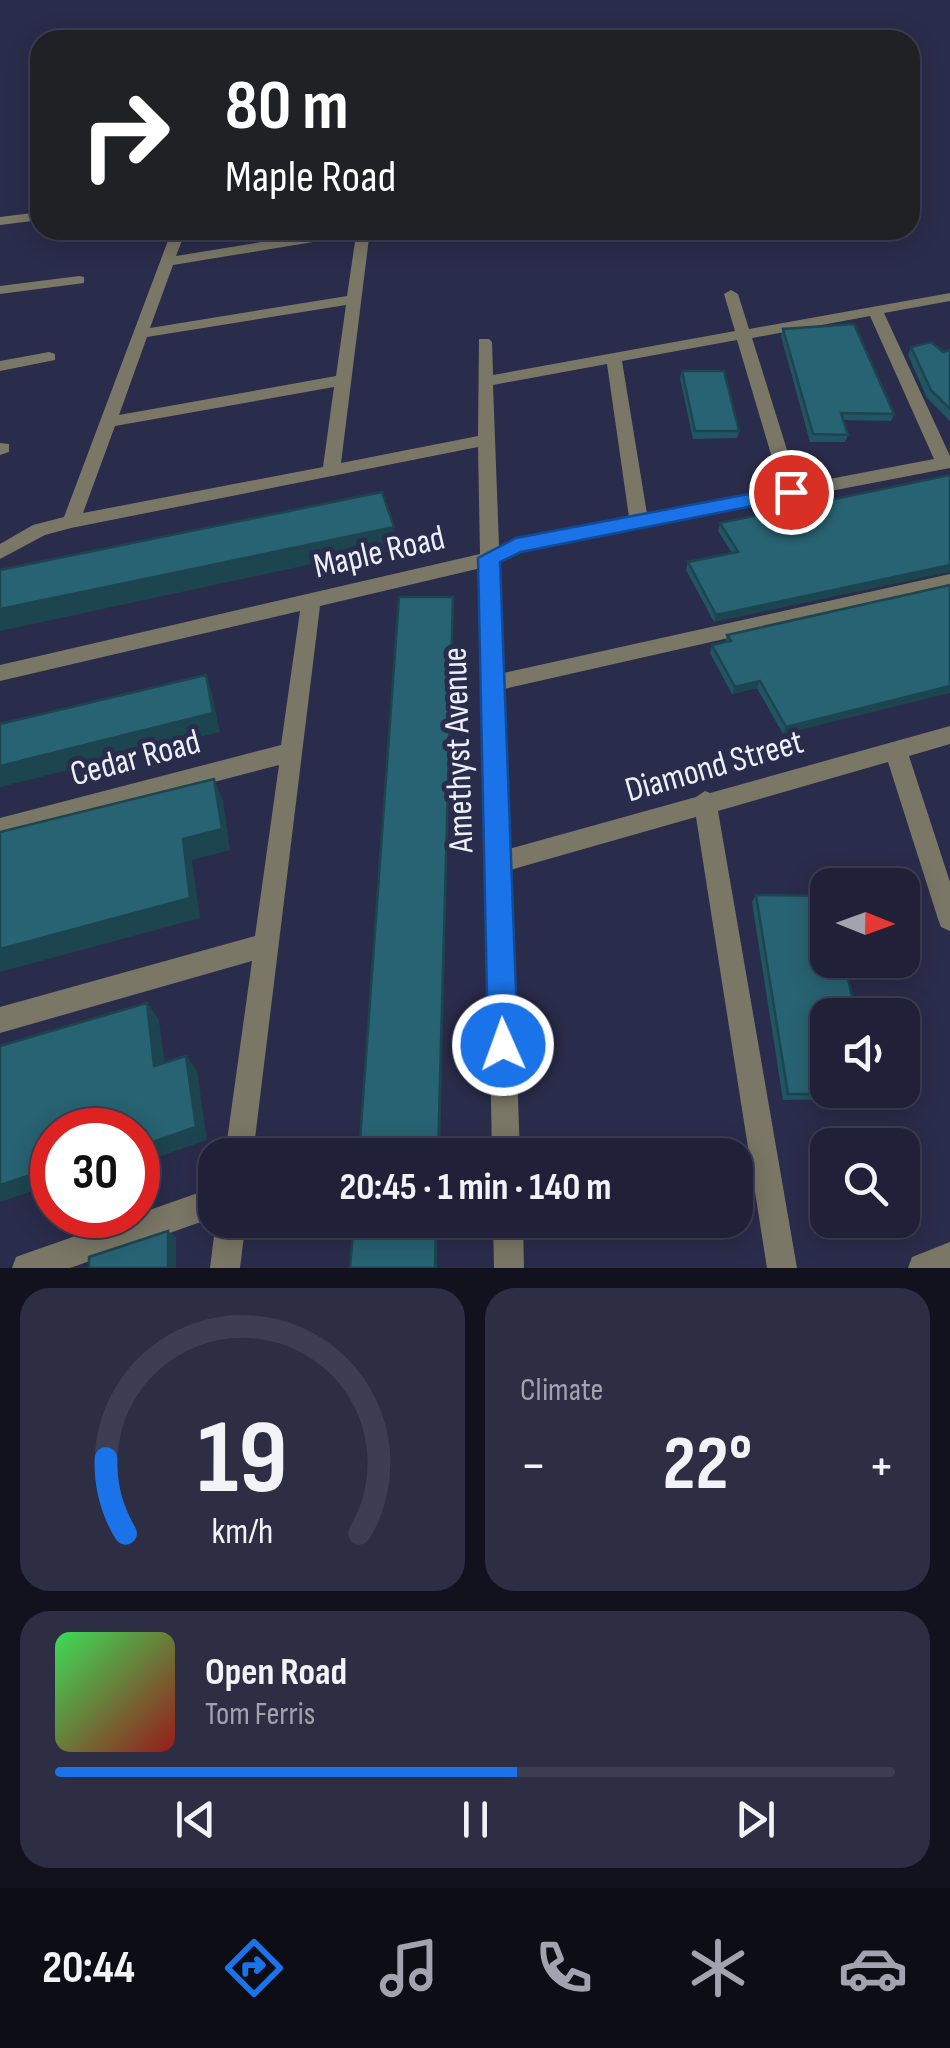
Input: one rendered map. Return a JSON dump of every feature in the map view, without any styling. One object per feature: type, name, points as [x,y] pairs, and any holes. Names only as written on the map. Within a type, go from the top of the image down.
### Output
[{"type":"street","points":[[0,221],[30,217]]},
{"type":"street","points":[[71,522],[175,240]]},
{"type":"street","points":[[167,262],[301,240]]},
{"type":"street","points":[[331,471],[361,240]]},
{"type":"street","points":[[0,290],[79,280]]},
{"type":"street","points":[[732,294],[791,492]]},
{"type":"street","points":[[486,381],[950,297]]},
{"type":"street","points":[[140,334],[354,299]]},
{"type":"street","points":[[875,310],[947,462]]},
{"type":"street","name":"Amethyst Avenue","points":[[484,342],[506,1138]]},
{"type":"street","points":[[0,366],[49,357]]},
{"type":"street","points":[[614,357],[639,522]]},
{"type":"street","points":[[107,422],[343,380]]},
{"type":"street","points":[[0,552],[38,530],[71,522],[488,440]]},
{"type":"street","name":"Maple Road","points":[[0,673],[489,558],[516,546],[947,462]]},
{"type":"street","points":[[491,684],[950,581]]},
{"type":"street","points":[[241,1138],[288,753],[311,600]]},
{"type":"street","name":"Diamond Street","points":[[498,863],[705,801],[950,735]]},
{"type":"street","points":[[896,751],[950,919]]},
{"type":"street","name":"Cedar Road","points":[[0,828],[288,753]]},
{"type":"street","points":[[705,801],[782,1268]]},
{"type":"street","points":[[0,1020],[263,946]]},
{"type":"street","points":[[27,1268],[198,1208]]},
{"type":"street","points":[[225,1268],[229,1238]]},
{"type":"street","points":[[508,1238],[509,1268]]},
{"type":"street","points":[[923,1268],[950,1257]]},
{"type":"building","points":[[854,324],[894,414],[841,413],[848,435],[813,434],[783,329]]},
{"type":"building","points":[[931,342],[943,352],[950,350],[950,409],[931,390],[911,347]]},
{"type":"building","points":[[682,371],[724,371],[739,431],[695,431]]},
{"type":"building","points":[[950,475],[950,565],[716,615],[688,562],[738,552],[720,523]]},
{"type":"building","points":[[382,492],[394,527],[0,609],[0,570]]},
{"type":"building","points":[[950,585],[950,686],[786,727],[760,681],[735,687],[712,645],[731,641],[727,635]]},
{"type":"building","points":[[399,597],[453,597],[438,1138],[360,1138]]},
{"type":"building","points":[[206,675],[213,713],[0,766],[0,724]]},
{"type":"building","points":[[214,779],[222,829],[183,839],[190,898],[0,949],[0,832]]},
{"type":"building","points":[[756,895],[810,896],[810,978],[848,978],[852,998],[810,998],[810,1094],[788,1094]]},
{"type":"building","points":[[147,1003],[154,1066],[186,1056],[196,1127],[160,1139],[160,1108],[30,1108],[30,1175],[0,1185],[0,1046]]},
{"type":"building","points":[[168,1231],[168,1268],[89,1268],[89,1257],[147,1238],[160,1238],[160,1234]]},
{"type":"building","points":[[352,1238],[436,1238],[435,1268],[350,1268]]},
{"type":"route","points":[[503,1045],[489,558],[516,546],[791,492]]}]
